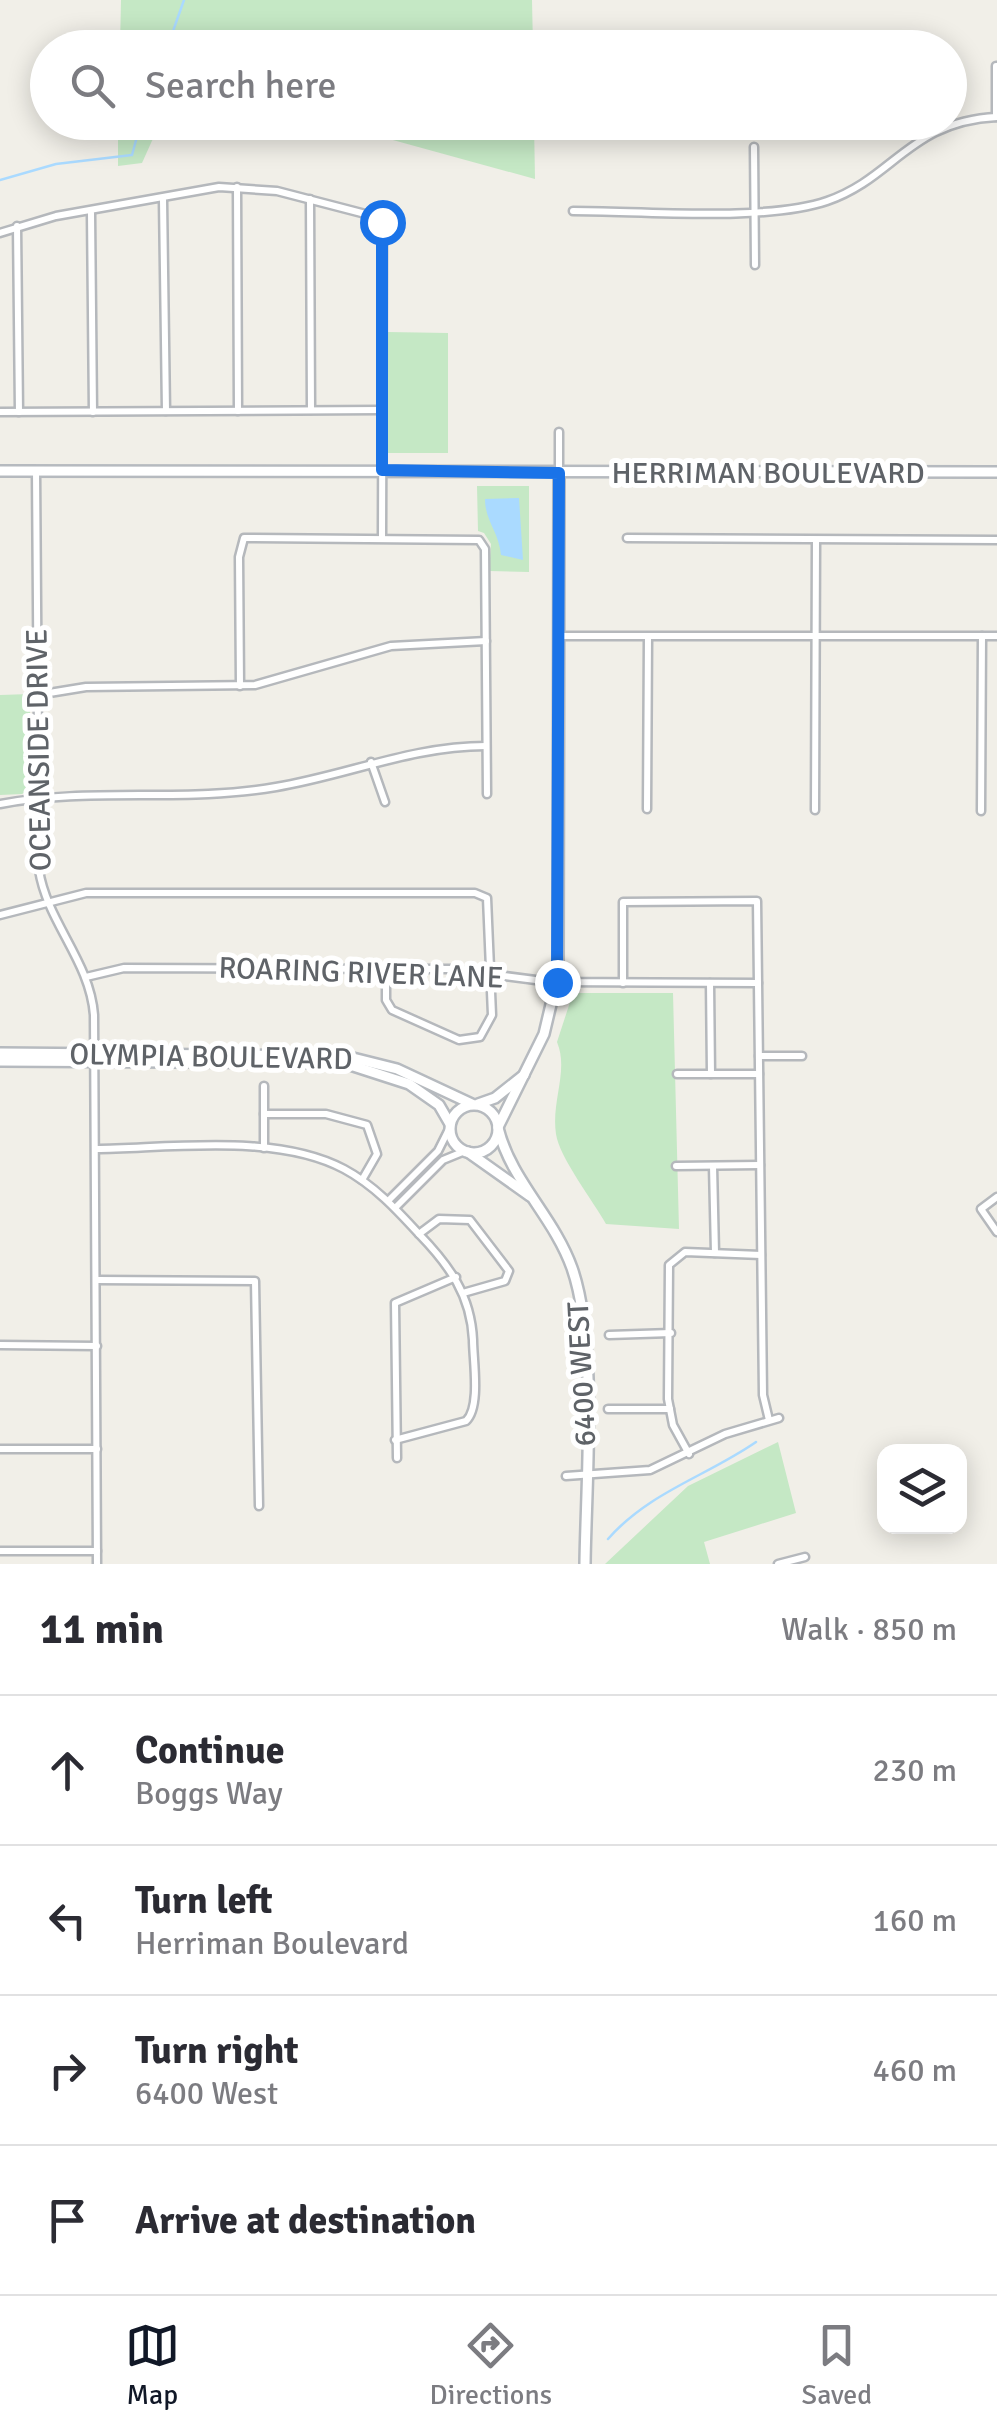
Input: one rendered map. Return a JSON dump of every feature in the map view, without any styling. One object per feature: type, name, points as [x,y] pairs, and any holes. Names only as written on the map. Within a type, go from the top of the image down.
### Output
[{"type":"street","points":[[967,121],[997,117],[996,66]]},
{"type":"street","points":[[573,211],[754,211],[826,202],[859,185],[918,140]]},
{"type":"street","points":[[754,147],[755,264]]},
{"type":"street","points":[[236,186],[238,411]]},
{"type":"street","points":[[0,233],[17,226],[162,200],[202,188],[236,186],[380,219],[382,537]]},
{"type":"street","points":[[162,200],[166,411]]},
{"type":"street","points":[[310,200],[311,410]]},
{"type":"street","points":[[91,213],[93,412]]},
{"type":"street","points":[[17,226],[20,412]]},
{"type":"street","points":[[0,412],[382,410]]},
{"type":"street","points":[[392,1205],[443,1160],[486,1149],[544,1034],[557,982],[559,432]]},
{"type":"street","name":"HERRIMAN BOULEVARD","points":[[0,471],[997,472]]},
{"type":"street","name":"OCEANSIDE DRIVE","points":[[36,471],[39,870],[48,902],[86,977],[94,1006],[97,1564]]},
{"type":"street","points":[[240,686],[239,557],[244,538],[480,540],[485,549],[486,794]]},
{"type":"street","points":[[627,538],[997,540]]},
{"type":"street","points":[[815,810],[816,540]]},
{"type":"street","points":[[559,636],[997,636]]},
{"type":"street","points":[[981,811],[982,636]]},
{"type":"street","points":[[647,809],[648,637]]},
{"type":"street","points":[[37,696],[86,686],[240,686],[277,680],[391,646],[486,641]]},
{"type":"street","points":[[0,804],[38,796],[275,788],[441,746],[486,746]]},
{"type":"street","points":[[371,762],[385,802]]},
{"type":"street","points":[[0,916],[86,892],[478,893],[490,905],[490,1023],[483,1035],[468,1041],[390,1009],[386,969]]},
{"type":"street","points":[[623,982],[622,902],[757,901],[763,1395],[768,1420]]},
{"type":"street","name":"ROARING RIVER LANE","points":[[86,977],[124,968],[386,969],[557,982],[758,983]]},
{"type":"street","points":[[710,983],[711,1074]]},
{"type":"street","name":"OLYMPIA BOULEVARD","points":[[0,1054],[355,1065],[419,1089],[439,1104],[450,1127]]},
{"type":"street","name":"OLYMPIA BOULEVARD","points":[[0,1062],[346,1056],[397,1069],[473,1104]]},
{"type":"street","points":[[759,1056],[802,1056]]},
{"type":"street","points":[[677,1074],[759,1074]]},
{"type":"street","points":[[392,1205],[438,1151],[456,1112],[495,1098],[524,1075]]},
{"type":"street","points":[[264,1086],[264,1148]]},
{"type":"street","points":[[473,1104],[489,1110],[498,1127]]},
{"type":"street","points":[[264,1114],[326,1114],[368,1124],[377,1154],[362,1180]]},
{"type":"street","points":[[450,1127],[454,1143],[466,1152]]},
{"type":"street","name":"6400 WEST","points":[[498,1127],[507,1156],[563,1245],[580,1295],[585,1338],[586,1564]]},
{"type":"street","points":[[96,1149],[264,1148],[318,1157],[362,1180],[392,1205],[456,1277],[472,1336],[472,1415],[431,1432],[395,1440]]},
{"type":"street","name":"6400 WEST","points":[[466,1152],[530,1196]]},
{"type":"street","points":[[676,1166],[760,1165]]},
{"type":"street","points":[[714,1166],[715,1253]]},
{"type":"street","points":[[997,1197],[981,1210],[997,1232]]},
{"type":"street","points":[[419,1234],[440,1218],[470,1220],[509,1276],[463,1294]]},
{"type":"street","points":[[690,1454],[670,1409],[669,1265],[676,1255],[685,1252],[761,1255]]},
{"type":"street","points":[[398,1458],[396,1303],[402,1296],[434,1289],[456,1277]]},
{"type":"street","points":[[96,1280],[255,1282],[259,1506]]},
{"type":"street","points":[[609,1335],[671,1333]]},
{"type":"street","points":[[0,1345],[97,1346]]},
{"type":"street","points":[[608,1409],[670,1409]]},
{"type":"street","points":[[566,1476],[643,1472],[690,1454],[725,1434],[778,1418]]},
{"type":"street","points":[[0,1449],[97,1449]]},
{"type":"street","points":[[0,1551],[97,1551]]},
{"type":"street","points":[[778,1564],[805,1556]]},
{"type":"green space","points":[[121,0],[532,0],[533,30],[120,30]]},
{"type":"green space","points":[[118,140],[152,140],[142,163],[118,166]]},
{"type":"green space","points":[[393,140],[534,140],[535,179]]},
{"type":"green space","points":[[388,332],[448,333],[448,453],[388,453]]},
{"type":"green space","points":[[477,486],[529,486],[529,572],[489,571],[491,544],[478,531]]},
{"type":"green space","points":[[30,694],[30,789],[22,794],[0,795],[0,695]]},
{"type":"green space","points":[[573,993],[673,993],[679,1229],[606,1224],[563,1155],[555,1122],[561,1064],[557,1042]]},
{"type":"green space","points":[[778,1442],[796,1513],[704,1542],[710,1564],[605,1564],[688,1486]]},
{"type":"water","points":[[519,498],[523,560],[501,555],[485,499]]},
{"type":"waterway","points":[[173,30],[184,0]]},
{"type":"waterway","points":[[0,180],[56,164],[132,155],[136,140]]},
{"type":"waterway","points":[[608,1539],[660,1497],[756,1442]]},
{"type":"route","points":[[382,222],[382,470],[559,473],[557,982]]}]
